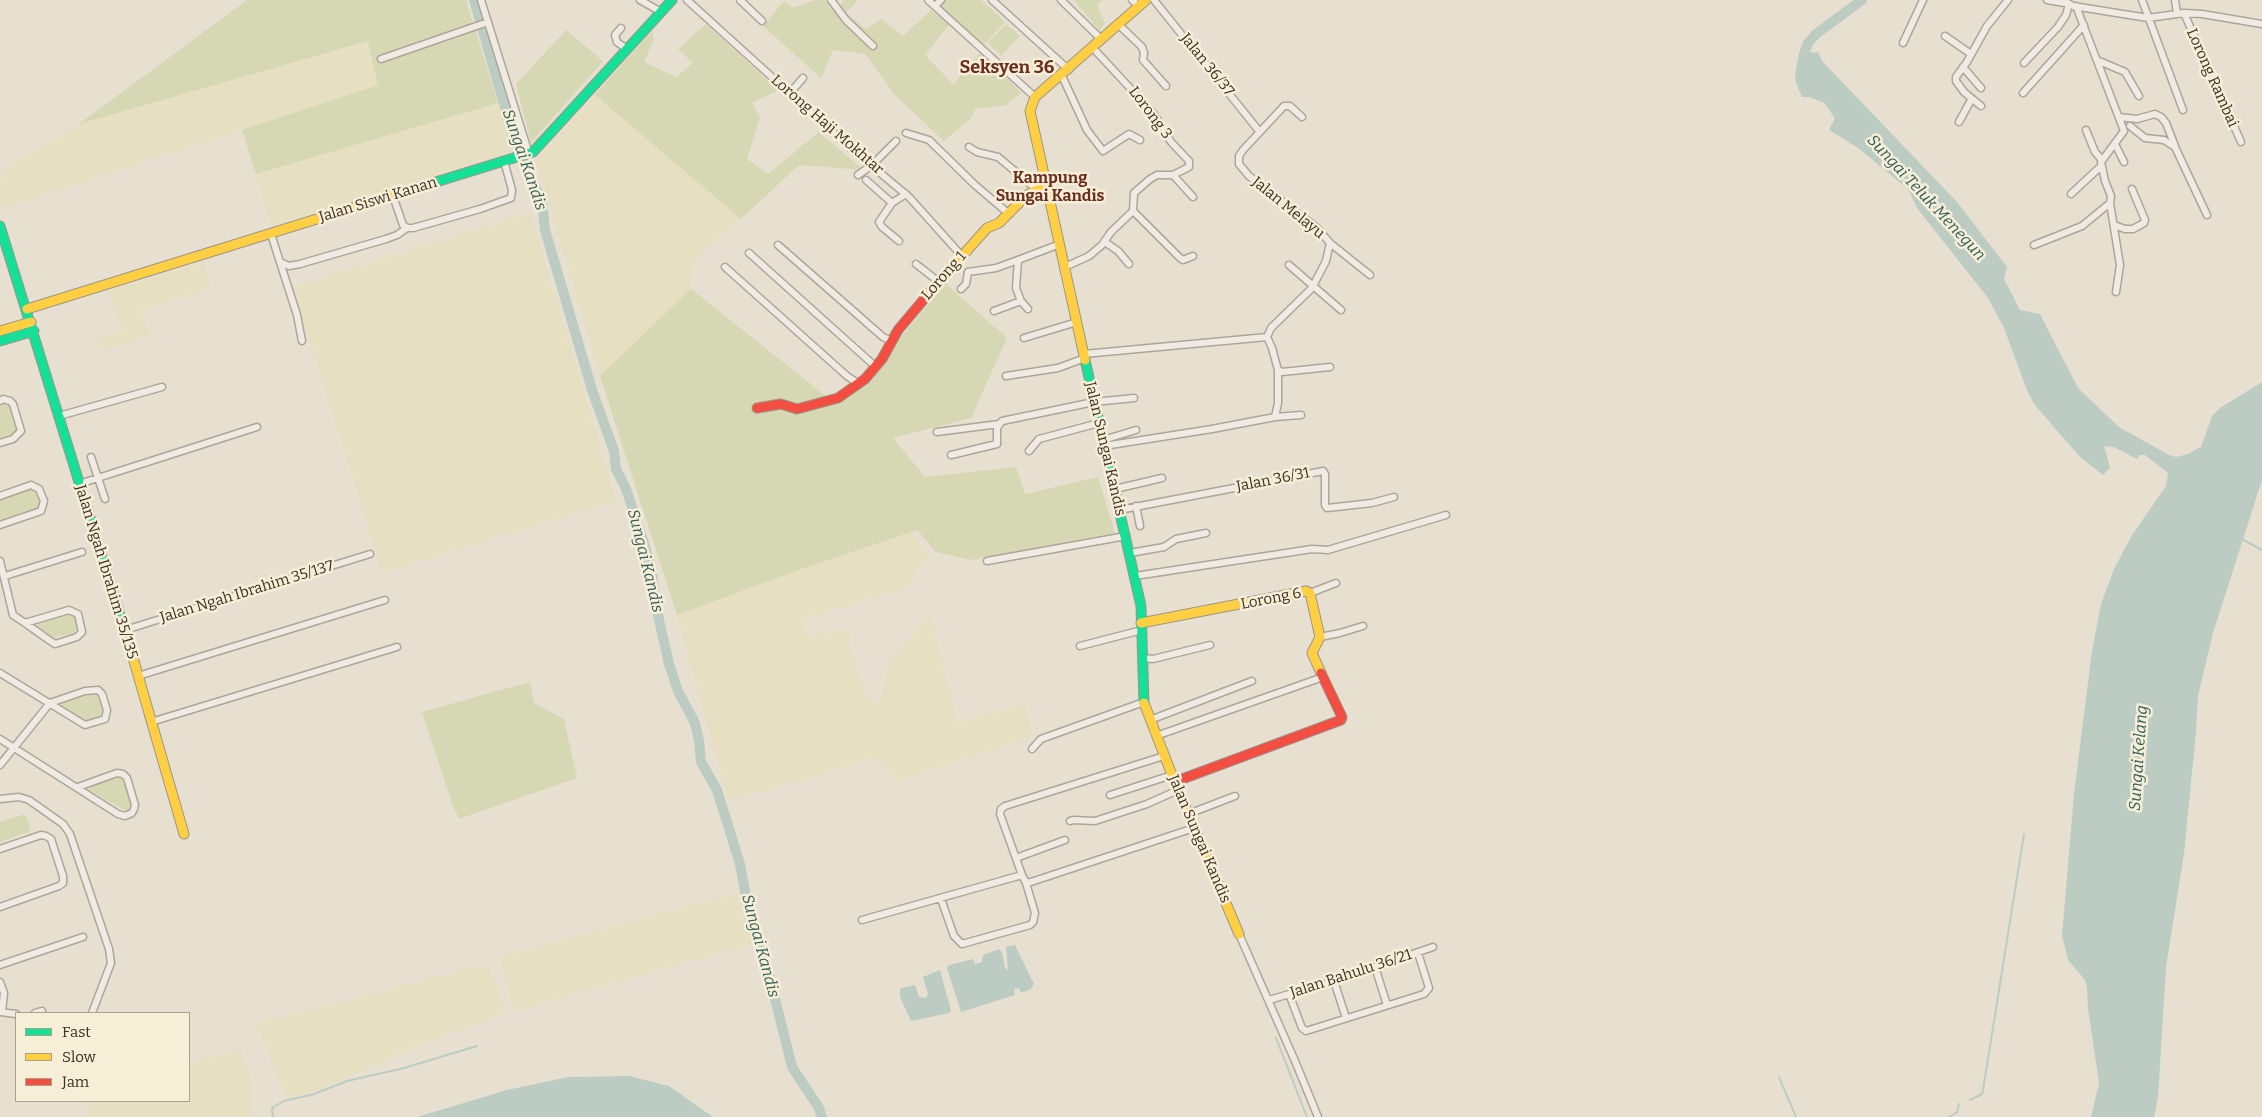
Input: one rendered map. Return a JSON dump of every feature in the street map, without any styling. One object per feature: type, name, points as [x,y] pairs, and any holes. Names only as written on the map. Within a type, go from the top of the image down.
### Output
[{"type":"street","points":[[482,0],[527,154]]},
{"type":"street","points":[[640,0],[661,12]]},
{"type":"street","name":"Jalan Siswi Kanan","points":[[27,309],[537,150],[672,0]]},
{"type":"street","name":"Lorong Haji Mokhtar","points":[[688,0],[790,93],[906,194],[961,256]]},
{"type":"street","points":[[740,0],[762,21]]},
{"type":"street","points":[[831,0],[846,20],[873,46]]},
{"type":"street","points":[[928,0],[1036,98],[1119,25],[1139,2]]},
{"type":"street","points":[[935,6],[941,0]]},
{"type":"street","points":[[992,0],[1065,73],[1087,130],[1103,151],[1129,134],[1140,140]]},
{"type":"street","points":[[1061,0],[1102,40]]},
{"type":"street","name":"Jalan 36/37","points":[[1154,0],[1259,131]]},
{"type":"street","points":[[1904,42],[1923,0]]},
{"type":"street","points":[[1981,106],[1971,100],[1956,81],[1957,73],[1963,67],[1987,26],[2008,0]]},
{"type":"street","points":[[2047,0],[2148,18],[2180,13],[2202,14],[2262,24]]},
{"type":"street","points":[[2142,0],[2183,110]]},
{"type":"street","name":"Lorong Rambai","points":[[2175,0],[2241,142]]},
{"type":"street","points":[[2068,3],[2084,25],[2119,117],[2127,128],[2145,138],[2164,140],[2175,147]]},
{"type":"street","points":[[2024,63],[2058,27],[2066,15],[2068,3]]},
{"type":"street","points":[[382,60],[487,22]]},
{"type":"street","points":[[1119,25],[1142,47],[1143,60],[1166,86]]},
{"type":"street","points":[[2023,93],[2084,25]]},
{"type":"street","points":[[621,28],[615,35],[617,42],[627,49]]},
{"type":"street","points":[[1945,36],[1971,54]]},
{"type":"street","name":"Lorong 3","points":[[1093,48],[1154,114],[1171,142],[1189,161],[1189,167],[1173,175]]},
{"type":"street","points":[[2098,61],[2125,72],[2140,96]]},
{"type":"street","points":[[1963,67],[1981,88]]},
{"type":"street","points":[[790,93],[803,78]]},
{"type":"street","name":"Jalan Sungai Kandis","points":[[1036,98],[1030,111],[1094,402],[1135,576],[1142,627],[1144,702],[1164,756],[1239,934]]},
{"type":"street","points":[[1959,122],[1971,100]]},
{"type":"street","name":"Jalan Melayu","points":[[1302,117],[1287,104],[1259,131],[1239,156],[1239,164],[1249,176],[1316,228],[1330,243],[1370,275]]},
{"type":"street","points":[[2119,117],[2137,119],[2155,114],[2161,117],[2166,123],[2175,147],[2207,215]]},
{"type":"street","points":[[2071,194],[2101,163],[2127,128],[2137,119]]},
{"type":"street","points":[[2086,130],[2101,163],[2111,196],[2110,203],[2120,265],[2116,292]]},
{"type":"street","points":[[906,133],[929,140],[975,185],[1008,213]]},
{"type":"street","points":[[858,175],[872,165],[896,141]]},
{"type":"street","points":[[2115,144],[2124,162]]},
{"type":"street","points":[[969,147],[977,152],[998,157],[1036,189]]},
{"type":"street","points":[[280,262],[289,266],[300,264],[386,239],[397,235],[407,228],[413,228],[508,201],[513,195],[504,161]]},
{"type":"street","points":[[1065,267],[1089,256],[1104,242],[1111,232],[1133,210],[1134,193],[1142,185],[1158,175],[1173,175],[1193,198]]},
{"type":"street","points":[[866,180],[892,203]]},
{"type":"street","name":"Lorong 1","points":[[757,408],[781,404],[797,408],[822,403],[838,398],[859,384],[887,352],[898,330],[987,228],[999,223],[1036,189],[1047,185]]},
{"type":"street","points":[[2114,225],[2126,229],[2144,223],[2145,220],[2132,189]]},
{"type":"street","points":[[900,241],[882,228],[879,222],[892,203],[906,194]]},
{"type":"street","points":[[393,196],[403,225],[407,228]]},
{"type":"street","points":[[2034,244],[2082,226],[2110,203]]},
{"type":"street","points":[[1133,210],[1180,258],[1183,260],[1193,256]]},
{"type":"street","name":"Jalan Ngah Ibrahim 35/135","points":[[0,226],[125,630],[184,834]]},
{"type":"street","points":[[271,234],[297,315],[302,341]]},
{"type":"street","points":[[1104,242],[1118,251],[1129,264]]},
{"type":"street","points":[[1266,337],[1271,328],[1301,300],[1313,285],[1329,251],[1330,243]]},
{"type":"street","points":[[961,289],[966,284],[968,272],[996,268],[1060,244]]},
{"type":"street","points":[[778,245],[883,337],[892,340]]},
{"type":"street","points":[[1329,251],[1336,248]]},
{"type":"street","points":[[749,253],[876,366]]},
{"type":"street","points":[[1018,260],[1016,288],[1021,301],[1028,309]]},
{"type":"street","points":[[916,264],[939,282]]},
{"type":"street","points":[[1289,265],[1341,310]]},
{"type":"street","points":[[725,267],[847,376],[859,384]]},
{"type":"street","points":[[994,311],[1021,301]]},
{"type":"street","points":[[1024,338],[1077,322]]},
{"type":"street","points":[[0,331],[32,326]]},
{"type":"street","points":[[0,341],[32,326]]},
{"type":"street","points":[[1006,376],[1058,368],[1085,356],[1266,337]]},
{"type":"street","points":[[1266,337],[1272,348],[1278,370],[1278,403],[1275,417]]},
{"type":"street","points":[[1278,370],[1282,372],[1330,367]]},
{"type":"street","points":[[59,416],[162,387]]},
{"type":"street","points":[[937,432],[999,424],[1011,419],[1094,402],[1134,398]]},
{"type":"street","points":[[0,402],[3,399],[13,404],[21,431],[13,439],[0,443]]},
{"type":"street","points":[[1104,443],[1212,429],[1275,417],[1301,415]]},
{"type":"street","points":[[1029,451],[1039,439],[1099,423]]},
{"type":"street","points":[[951,455],[997,444],[999,424]]},
{"type":"street","points":[[79,484],[257,428]]},
{"type":"street","points":[[1104,443],[1136,430]]},
{"type":"street","points":[[91,457],[105,499]]},
{"type":"street","name":"Jalan 36/31","points":[[1119,510],[1323,471],[1325,474],[1325,505],[1327,508],[1372,503],[1394,497]]},
{"type":"street","points":[[1115,489],[1162,478]]},
{"type":"street","points":[[0,496],[31,485],[40,489],[44,501],[41,511],[0,524]]},
{"type":"street","points":[[1136,506],[1140,526]]},
{"type":"street","points":[[1135,576],[1312,549],[1328,550],[1446,515]]},
{"type":"street","points":[[1130,553],[1164,547],[1176,539],[1206,532]]},
{"type":"street","points":[[987,561],[1126,536]]},
{"type":"street","points":[[5,576],[82,552]]},
{"type":"street","name":"Jalan Ngah Ibrahim 35/137","points":[[125,630],[370,554]]},
{"type":"street","points":[[0,561],[13,615],[55,644],[77,637],[82,632],[78,614],[69,610],[25,623]]},
{"type":"street","points":[[1310,593],[1336,583]]},
{"type":"street","name":"Lorong 6","points":[[1142,627],[1306,591],[1310,593],[1320,637],[1319,642],[1313,648],[1312,654],[1323,677]]},
{"type":"street","points":[[138,676],[385,600]]},
{"type":"street","points":[[1320,637],[1363,626]]},
{"type":"street","points":[[1080,646],[1142,627]]},
{"type":"street","points":[[1142,658],[1153,659],[1210,645]]},
{"type":"street","points":[[151,722],[397,647]]},
{"type":"street","points":[[0,673],[50,703],[85,725],[105,719],[107,710],[102,694],[98,690],[85,691],[50,703],[0,765]]},
{"type":"street","points":[[1110,795],[1175,782],[1341,720],[1340,712],[1323,677],[1156,736]]},
{"type":"street","points":[[1150,720],[1252,681]]},
{"type":"street","points":[[1032,749],[1042,739],[1144,702]]},
{"type":"street","points":[[0,739],[118,814],[125,816],[132,813],[136,805],[127,778],[123,774],[116,773],[78,787]]},
{"type":"street","points":[[941,899],[954,936],[962,944],[1030,925],[1033,922],[1035,912],[1000,814],[1005,806],[1164,756]]},
{"type":"street","points":[[1070,821],[1095,821],[1147,804],[1175,782]]},
{"type":"street","points":[[1188,814],[1236,796]]},
{"type":"street","points":[[0,799],[19,797],[29,800],[63,824],[70,834],[109,949],[111,963],[92,1012]]},
{"type":"street","points":[[1026,883],[1194,828]]},
{"type":"street","points":[[0,849],[41,834],[46,836],[50,839],[63,876],[63,883],[0,907]]},
{"type":"street","points":[[1016,858],[1065,840]]},
{"type":"street","points":[[862,920],[1022,875]]},
{"type":"street","points":[[1239,934],[1318,1117]]},
{"type":"street","points":[[0,965],[83,936]]},
{"type":"street","name":"Jalan Bahulu 36/21","points":[[1269,1000],[1334,981],[1433,947]]},
{"type":"street","points":[[1289,994],[1303,1030],[1387,1005],[1428,991],[1429,988],[1418,953]]},
{"type":"street","points":[[1375,967],[1387,1005]]},
{"type":"street","points":[[1334,981],[1346,1018]]},
{"type":"street","points":[[0,982],[4,992],[1,1012],[15,1014]]},
{"type":"shaded area","points":[[369,41],[378,85],[2,209],[0,173],[79,124]]},
{"type":"shaded area","points":[[595,95],[741,219],[693,261],[691,289],[600,376],[536,160]]},
{"type":"shaded area","points":[[498,103],[512,152],[271,226],[256,174]]},
{"type":"shaded area","points":[[530,212],[616,501],[382,573],[293,287]]},
{"type":"shaded area","points":[[203,262],[211,288],[142,310],[150,336],[101,351],[97,339],[121,331],[109,291]]},
{"type":"shaded area","points":[[912,532],[929,560],[916,571],[907,588],[802,619],[807,637],[852,627],[849,644],[865,695],[880,705],[889,662],[930,614],[958,722],[1025,705],[1032,737],[895,782],[877,757],[790,784],[728,800],[677,615],[798,570]]},
{"type":"shaded area","points":[[737,893],[752,944],[515,1011],[499,957]]},
{"type":"shaded area","points":[[488,964],[506,1014],[424,1043],[321,1089],[286,1099],[256,1023]]},
{"type":"shaded area","points":[[241,1048],[253,1088],[251,1116],[90,1117],[84,1102],[190,1102],[190,1063]]},
{"type":"green space","points":[[247,0],[466,0],[498,103],[256,174],[242,130],[378,85],[368,41],[79,124]]},
{"type":"green space","points":[[815,0],[825,0],[831,10],[836,12],[843,0],[858,0],[846,13],[866,29],[881,19],[903,36],[931,10],[949,25],[925,55],[953,84],[980,53],[1021,93],[1006,105],[975,109],[970,119],[944,141],[895,95],[865,54],[833,50],[821,78],[763,26],[784,1],[793,8]]},
{"type":"green space","points":[[945,0],[981,0],[1005,22],[983,46],[940,5]]},
{"type":"green space","points":[[1074,0],[1102,0],[1097,5],[1105,23],[1100,31]]},
{"type":"green space","points":[[706,24],[778,90],[752,103],[760,117],[747,159],[768,174],[819,132],[863,170],[799,165],[741,219],[595,95],[652,31],[654,39],[644,62],[676,77],[693,63],[678,49]]},
{"type":"green space","points":[[1006,24],[1020,36],[1001,56],[988,43]]},
{"type":"green space","points":[[566,30],[603,61],[531,143],[516,84]]},
{"type":"green space","points":[[946,284],[1007,338],[971,418],[893,438],[925,477],[1016,467],[1025,494],[1098,477],[1115,533],[971,560],[936,552],[917,530],[807,567],[677,615],[600,376],[691,289],[836,404],[868,381],[904,333]]},
{"type":"green space","points":[[4,403],[9,405],[18,428],[15,435],[0,439],[0,406]]},
{"type":"green space","points":[[31,488],[35,489],[42,502],[39,509],[0,522],[0,499]]},
{"type":"green space","points":[[68,612],[75,615],[79,626],[74,633],[53,637],[39,628],[37,624]]},
{"type":"green space","points":[[530,682],[534,703],[564,719],[577,778],[459,819],[422,712]]},
{"type":"green space","points":[[93,694],[99,697],[103,709],[104,713],[100,717],[84,721],[62,706],[62,703]]},
{"type":"green space","points":[[118,776],[125,781],[132,806],[126,811],[89,788]]},
{"type":"green space","points":[[25,814],[31,831],[0,842],[0,822]]},
{"type":"water","name":"Sungai Kelang","points":[[1805,51],[1811,53],[1818,52],[1823,62],[1957,202],[2007,267],[2004,279],[2020,310],[2040,314],[2078,388],[2119,427],[2169,455],[2176,457],[2188,454],[2201,447],[2212,416],[2220,408],[2262,382],[2262,480],[2213,633],[2198,696],[2184,854],[2166,967],[2158,1098],[2154,1117],[2091,1117],[2099,1083],[2088,1008],[2087,987],[2085,980],[2068,960],[2062,936],[2074,793],[2092,651],[2101,604],[2114,569],[2132,535],[2166,486],[2168,473],[2145,455],[2140,455],[2137,459],[2114,447],[2104,446],[2110,468],[2103,475],[2080,457],[2034,404],[2004,328],[1988,298],[1917,208],[1908,189],[1858,148],[1829,130],[1835,118],[1824,103],[1809,97],[1802,97],[1795,80],[1799,53]]},
{"type":"water","points":[[1015,945],[1034,984],[1031,989],[1021,993],[1019,988],[1014,989],[1015,995],[961,1012],[947,968],[949,965],[973,959],[975,964],[982,962],[983,955],[999,949],[1002,953],[1005,968],[1008,970],[1006,947]]},
{"type":"water","points":[[940,970],[951,1011],[911,1021],[900,997],[901,988],[915,985],[919,997],[926,998],[928,994],[923,977]]},
{"type":"water","points":[[629,1076],[669,1086],[713,1117],[417,1117],[507,1090],[568,1077]]},
{"type":"waterway","name":"Sungai Kandis","points":[[474,0],[515,142],[542,201],[545,230],[593,393],[614,451],[616,469],[626,489],[644,543],[652,572],[655,602],[669,664],[678,691],[695,723],[701,762],[717,790],[740,864],[751,924],[769,975],[792,1067],[819,1108],[822,1117]]},
{"type":"waterway","name":"Sungai Teluk Menegun","points":[[1811,63],[1805,51],[1808,43],[1816,34],[1862,0]]},
{"type":"waterway","points":[[2240,538],[2262,550]]},
{"type":"waterway","points":[[1970,1100],[1982,1094],[1983,1090],[2024,834]]},
{"type":"waterway","points":[[1276,1038],[1307,1117]]},
{"type":"waterway","points":[[273,1117],[272,1108],[284,1101],[314,1094],[347,1081],[404,1068],[477,1046]]},
{"type":"waterway","points":[[1779,1077],[1796,1117]]},
{"type":"waterway","points":[[1949,1117],[1957,1112],[1959,1104]]},
{"type":"traffic: fast","points":[[423,186],[533,152],[672,0]]},
{"type":"traffic: fast","points":[[0,226],[129,644]]},
{"type":"traffic: fast","points":[[0,341],[34,331]]},
{"type":"traffic: fast","points":[[1085,360],[1141,606],[1144,703]]},
{"type":"traffic: slow","points":[[1085,360],[1030,111],[1035,97],[1146,0]]},
{"type":"traffic: slow","points":[[925,298],[987,228],[999,223],[1027,195],[1047,185]]},
{"type":"traffic: slow","points":[[27,309],[423,186]]},
{"type":"traffic: slow","points":[[0,331],[31,322]]},
{"type":"traffic: slow","points":[[1141,623],[1306,591],[1310,593],[1320,637],[1312,653],[1321,673]]},
{"type":"traffic: slow","points":[[129,644],[184,834]]},
{"type":"traffic: slow","points":[[1144,703],[1239,934]]},
{"type":"traffic: jam","points":[[757,408],[781,404],[797,409],[838,398],[865,379],[882,359],[898,330],[925,298]]},
{"type":"traffic: jam","points":[[1174,782],[1341,720],[1342,717],[1321,673]]},
{"type":"district","name":"Seksyen 36","points":[[1007,68]]},
{"type":"district","name":"Kampung Sungai Kandis","points":[[1050,188]]}]
